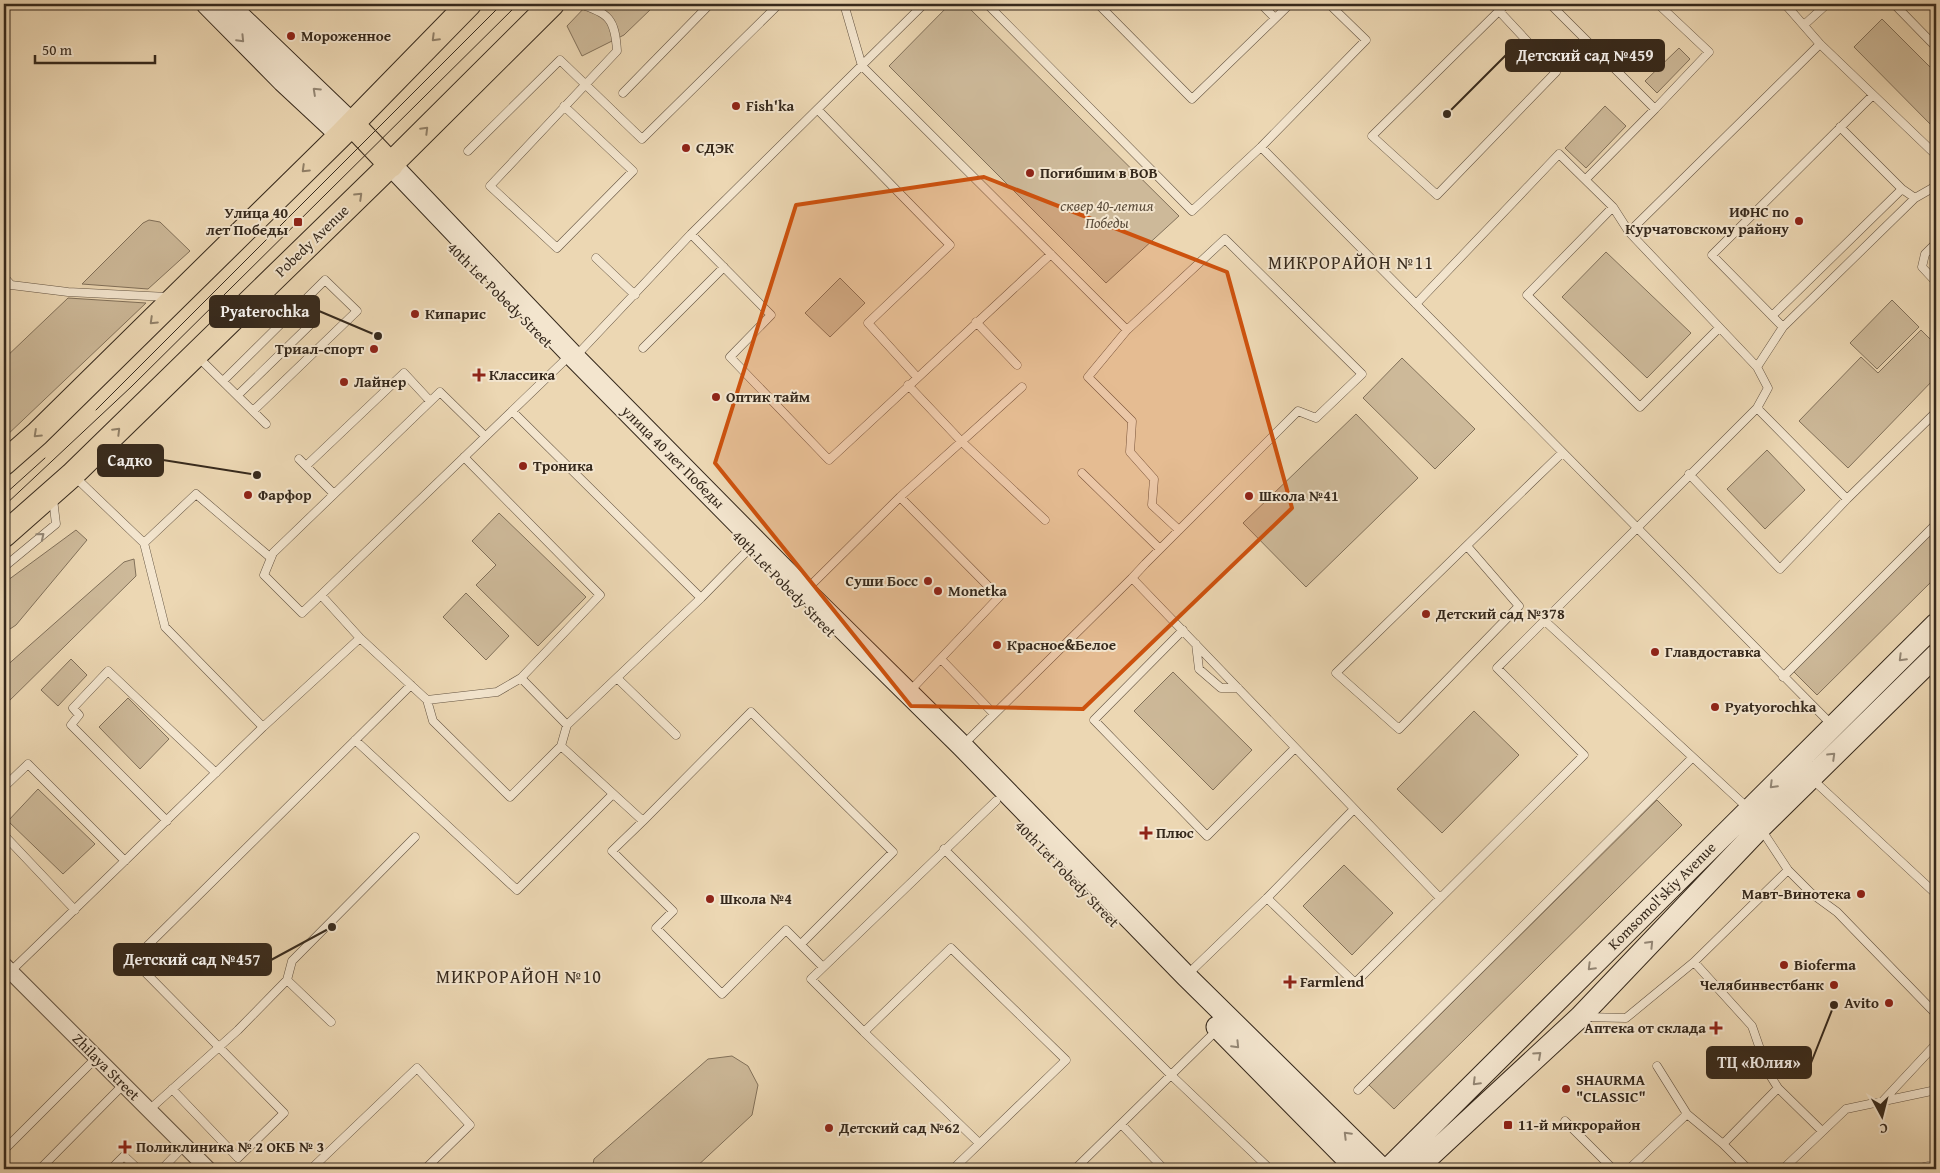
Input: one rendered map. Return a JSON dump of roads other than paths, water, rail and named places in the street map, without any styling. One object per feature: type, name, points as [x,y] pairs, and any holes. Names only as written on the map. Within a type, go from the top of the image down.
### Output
[{"type":"main road","points":[[4,463],[38,434],[176,298],[346,130],[469,4]]},
{"type":"main road","name":"Pobedy Avenue","points":[[4,535],[72,475],[385,170],[552,4]]},
{"type":"main road","name":"40th Let Pobedy Street","points":[[346,130],[385,170]]},
{"type":"street","name":"40th Let Pobedy Street","points":[[207,4],[282,82],[346,130]]},
{"type":"street","name":"40th Let Pobedy Street","points":[[227,4],[346,130]]},
{"type":"street","name":"40th Let Pobedy Street","points":[[385,170],[570,359],[749,549],[801,594],[1182,981],[1382,1169]]},
{"type":"street","name":"улица 40 лет Победы","points":[[570,359],[801,594],[962,746]]},
{"type":"street","name":"Komsomol'skiy Avenue","points":[[1388,1169],[1936,624]]},
{"type":"street","name":"Komsomol'skiy Avenue","points":[[1416,1169],[1580,1017],[1810,777],[1936,655]]},
{"type":"street","name":"40th Let Pobedy Street","points":[[962,746],[1001,796]]},
{"type":"street","name":"Zhilaya Street","points":[[7,968],[208,1169]]},
{"type":"street","name":"40th Let Pobedy Street","points":[[1182,981],[1219,1028],[1357,1169]]},
{"type":"lane","points":[[564,106],[633,171],[557,248],[490,186],[564,106],[617,51],[616,28],[598,9],[579,4]]},
{"type":"lane","points":[[623,93],[710,4]]},
{"type":"lane","points":[[468,151],[560,60],[642,139],[779,4]]},
{"type":"lane","points":[[844,4],[862,66],[1127,330]]},
{"type":"lane","points":[[485,436],[440,392],[273,553],[264,575],[302,613],[485,436],[570,359],[635,295],[691,234],[924,4]]},
{"type":"lane","points":[[987,4],[1192,211],[1261,147],[1366,40],[1329,4]]},
{"type":"lane","points":[[1098,4],[1192,99],[1290,4]]},
{"type":"lane","points":[[1261,4],[1275,18]]},
{"type":"lane","points":[[1499,11],[1556,72],[1436,195],[1372,136],[1506,4]]},
{"type":"lane","points":[[1551,4],[1656,109]]},
{"type":"lane","points":[[1586,179],[1656,109],[1709,52],[1658,4]]},
{"type":"lane","points":[[1785,4],[1820,44],[1936,155]]},
{"type":"lane","points":[[1804,25],[1827,4]]},
{"type":"lane","points":[[1894,4],[1936,47]]},
{"type":"lane","points":[[1629,232],[1820,44]]},
{"type":"lane","points":[[1783,327],[1712,255],[1873,95]]},
{"type":"lane","points":[[818,110],[950,245],[868,323],[917,377]]},
{"type":"lane","points":[[1840,127],[1902,189],[1915,198]]},
{"type":"lane","points":[[1261,147],[1833,726]]},
{"type":"lane","points":[[1267,898],[1355,983],[1584,755],[1497,668],[1757,408],[1768,388],[1757,367],[1629,232],[1614,207],[1559,154],[1416,304]]},
{"type":"lane","points":[[1757,367],[1783,327],[1915,198],[1936,186]]},
{"type":"lane","points":[[1772,316],[1902,189]]},
{"type":"lane","points":[[1614,207],[1527,295],[1640,407],[1719,328]]},
{"type":"lane","points":[[691,234],[771,315],[730,357],[829,460],[1051,254]]},
{"type":"lane","points":[[962,746],[1132,578],[1298,411],[1316,418],[1362,374],[1225,239],[1127,330],[1088,377],[1132,421],[1130,452],[1154,479],[1152,505],[1179,530]]},
{"type":"lane","points":[[1936,243],[1925,254],[1922,267],[1936,282]]},
{"type":"lane","points":[[596,258],[635,295]]},
{"type":"lane","points":[[642,348],[724,267]]},
{"type":"lane","points":[[4,277],[11,285],[68,292],[176,298]]},
{"type":"lane","points":[[223,381],[325,280],[357,311],[253,411]]},
{"type":"lane","points":[[976,322],[1017,365]]},
{"type":"lane","points":[[238,395],[312,323]]},
{"type":"lane","points":[[195,354],[266,424]]},
{"type":"lane","points":[[306,466],[404,373],[430,401]]},
{"type":"lane","points":[[908,385],[961,441],[1045,520]]},
{"type":"lane","points":[[801,594],[900,498],[1022,387]]},
{"type":"lane","points":[[1757,408],[1847,499]]},
{"type":"lane","points":[[512,411],[701,598]]},
{"type":"lane","points":[[1689,474],[1780,569],[1847,499],[1936,412]]},
{"type":"lane","points":[[1467,546],[1519,606],[1399,729],[1336,673],[1562,453]]},
{"type":"lane","points":[[427,700],[497,692],[521,678],[600,596],[464,457]]},
{"type":"lane","points":[[299,459],[334,494]]},
{"type":"lane","points":[[1082,473],[1160,550]]},
{"type":"lane","points":[[72,475],[144,543],[165,627],[263,728]]},
{"type":"lane","points":[[4,567],[56,524],[52,494]]},
{"type":"lane","points":[[144,543],[196,494],[271,558]]},
{"type":"lane","points":[[900,498],[999,597],[908,693]]},
{"type":"lane","points":[[1783,677],[1936,524]]},
{"type":"lane","points":[[321,595],[360,638],[427,700],[433,720],[510,797],[561,746],[567,726],[701,598],[749,549]]},
{"type":"lane","points":[[1132,578],[1440,898]]},
{"type":"lane","points":[[1545,621],[1749,809]]},
{"type":"lane","points":[[1183,630],[1094,720],[1208,836],[1295,748]]},
{"type":"lane","points":[[7,968],[75,910],[263,728],[360,638]]},
{"type":"lane","points":[[1196,644],[1199,669],[1221,688],[1238,688]]},
{"type":"lane","points":[[942,659],[994,714]]},
{"type":"lane","points":[[167,821],[71,725],[79,715],[73,708],[108,671],[216,773]]},
{"type":"lane","points":[[521,678],[567,726]]},
{"type":"lane","points":[[616,678],[676,735]]},
{"type":"lane","points":[[172,1089],[238,1158],[284,1113],[133,960],[411,685]]},
{"type":"lane","points":[[801,944],[893,852],[752,712],[612,851],[672,911],[656,928],[722,994],[786,930],[824,967]]},
{"type":"lane","points":[[355,740],[517,890],[613,794]]},
{"type":"lane","points":[[561,746],[643,821]]},
{"type":"lane","points":[[1358,1090],[1692,758]]},
{"type":"lane","points":[[4,787],[28,764],[125,861]]},
{"type":"lane","points":[[1810,777],[1936,894]]},
{"type":"lane","points":[[979,1143],[811,979],[1001,796]]},
{"type":"lane","points":[[1182,981],[1354,809]]},
{"type":"lane","points":[[1760,828],[1788,870],[1811,893],[1838,912],[1936,1014]]},
{"type":"lane","points":[[4,834],[75,910]]},
{"type":"lane","points":[[149,1110],[238,1030],[287,980],[292,961],[415,837]]},
{"type":"lane","points":[[944,849],[1171,1075],[1270,1169]]},
{"type":"lane","points":[[1580,1017],[1626,1018],[1694,962],[1788,870]]},
{"type":"lane","points":[[864,1032],[951,948],[1066,1060],[953,1169]]},
{"type":"lane","points":[[1694,962],[1752,1026],[1768,1072],[1778,1088],[1822,1131]]},
{"type":"lane","points":[[287,980],[332,1022]]},
{"type":"lane","points":[[1076,1169],[1219,1028]]},
{"type":"lane","points":[[1880,1104],[1936,1044]]},
{"type":"lane","points":[[4,1150],[96,1058]]},
{"type":"lane","points":[[1656,1066],[1687,1114],[1723,1144],[1748,1169]]},
{"type":"lane","points":[[311,1169],[417,1068],[470,1125],[425,1169]]},
{"type":"lane","points":[[40,1169],[123,1085]]},
{"type":"lane","points":[[1723,1144],[1778,1088]]},
{"type":"lane","points":[[1783,1169],[1846,1109],[1880,1104],[1936,1090]]},
{"type":"lane","points":[[1629,1169],[1687,1114]]},
{"type":"lane","points":[[1565,1121],[1613,1169]]},
{"type":"lane","points":[[1122,1125],[1164,1169]]},
{"type":"lane","points":[[162,1169],[184,1146]]},
{"type":"lane","points":[[111,1169],[124,1156],[138,1169]]},
{"type":"lane","points":[[1916,1169],[1936,1164]]},
{"type":"tram line","points":[[96,410],[502,4]]},
{"type":"tram line","points":[[4,506],[131,387],[518,4]]},
{"type":"tram line","points":[[4,495],[45,458]]},
{"type":"place","name":"Мороженное","points":[[291,36]]},
{"type":"place","name":"Fish'ka","points":[[736,106]]},
{"type":"place","name":"Детский сад №459","points":[[1447,114]]},
{"type":"place","name":"СДЭК","points":[[686,148]]},
{"type":"place","name":"Погибшим в ВОВ","points":[[1030,173]]},
{"type":"place","name":"ИФНС по Курчатовскому району","points":[[1799,221]]},
{"type":"place","name":"Улица 40 лет Победы","points":[[298,222]]},
{"type":"place","name":"Кипарис","points":[[415,314]]},
{"type":"place","name":"Pyaterochka","points":[[378,336]]},
{"type":"place","name":"Tриал-спорт","points":[[374,349]]},
{"type":"place","name":"Классика","points":[[479,375]]},
{"type":"place","name":"Лайнер","points":[[344,382]]},
{"type":"place","name":"Оптик тайм","points":[[716,397]]},
{"type":"place","name":"Троника","points":[[523,466]]},
{"type":"place","name":"Садко","points":[[257,475]]},
{"type":"place","name":"Фарфор","points":[[248,495]]},
{"type":"place","name":"Школа №41","points":[[1249,496]]},
{"type":"place","name":"Суши Босс","points":[[928,581]]},
{"type":"place","name":"Monetka","points":[[938,591]]},
{"type":"place","name":"Детский сад №378","points":[[1426,614]]},
{"type":"place","name":"Красное&Белое","points":[[997,645]]},
{"type":"place","name":"Главдоставка","points":[[1655,652]]},
{"type":"place","name":"Pyatyorochka","points":[[1715,707]]},
{"type":"place","name":"Плюс","points":[[1146,833]]},
{"type":"place","name":"Мавт-Винотека","points":[[1861,894]]},
{"type":"place","name":"Школа №4","points":[[710,899]]},
{"type":"place","name":"Детский сад №457","points":[[332,927]]},
{"type":"place","name":"Bioferma","points":[[1784,965]]},
{"type":"place","name":"Farmlend","points":[[1290,982]]},
{"type":"place","name":"Челябинвестбанк","points":[[1834,985]]},
{"type":"place","name":"Avito","points":[[1889,1003]]},
{"type":"place","name":"ТЦ «Юлия»","points":[[1834,1005]]},
{"type":"place","name":"Аптека от склада","points":[[1716,1028]]},
{"type":"place","name":"SHAURMA \"CLASSIC\"","points":[[1566,1089]]},
{"type":"place","name":"11-й микрорайон","points":[[1508,1125]]},
{"type":"place","name":"Детский сад №62","points":[[829,1128]]},
{"type":"place","name":"Поликлиника № 2 ОКБ № 3","points":[[125,1147]]},
{"type":"district","name":"МИКРОРАЙОН №11","points":[[1351,263]]},
{"type":"district","name":"МИКРОРАЙОН №10","points":[[519,977]]},
{"type":"park label","name":"сквер 40-летия Победы","points":[[1107,214]]}]
